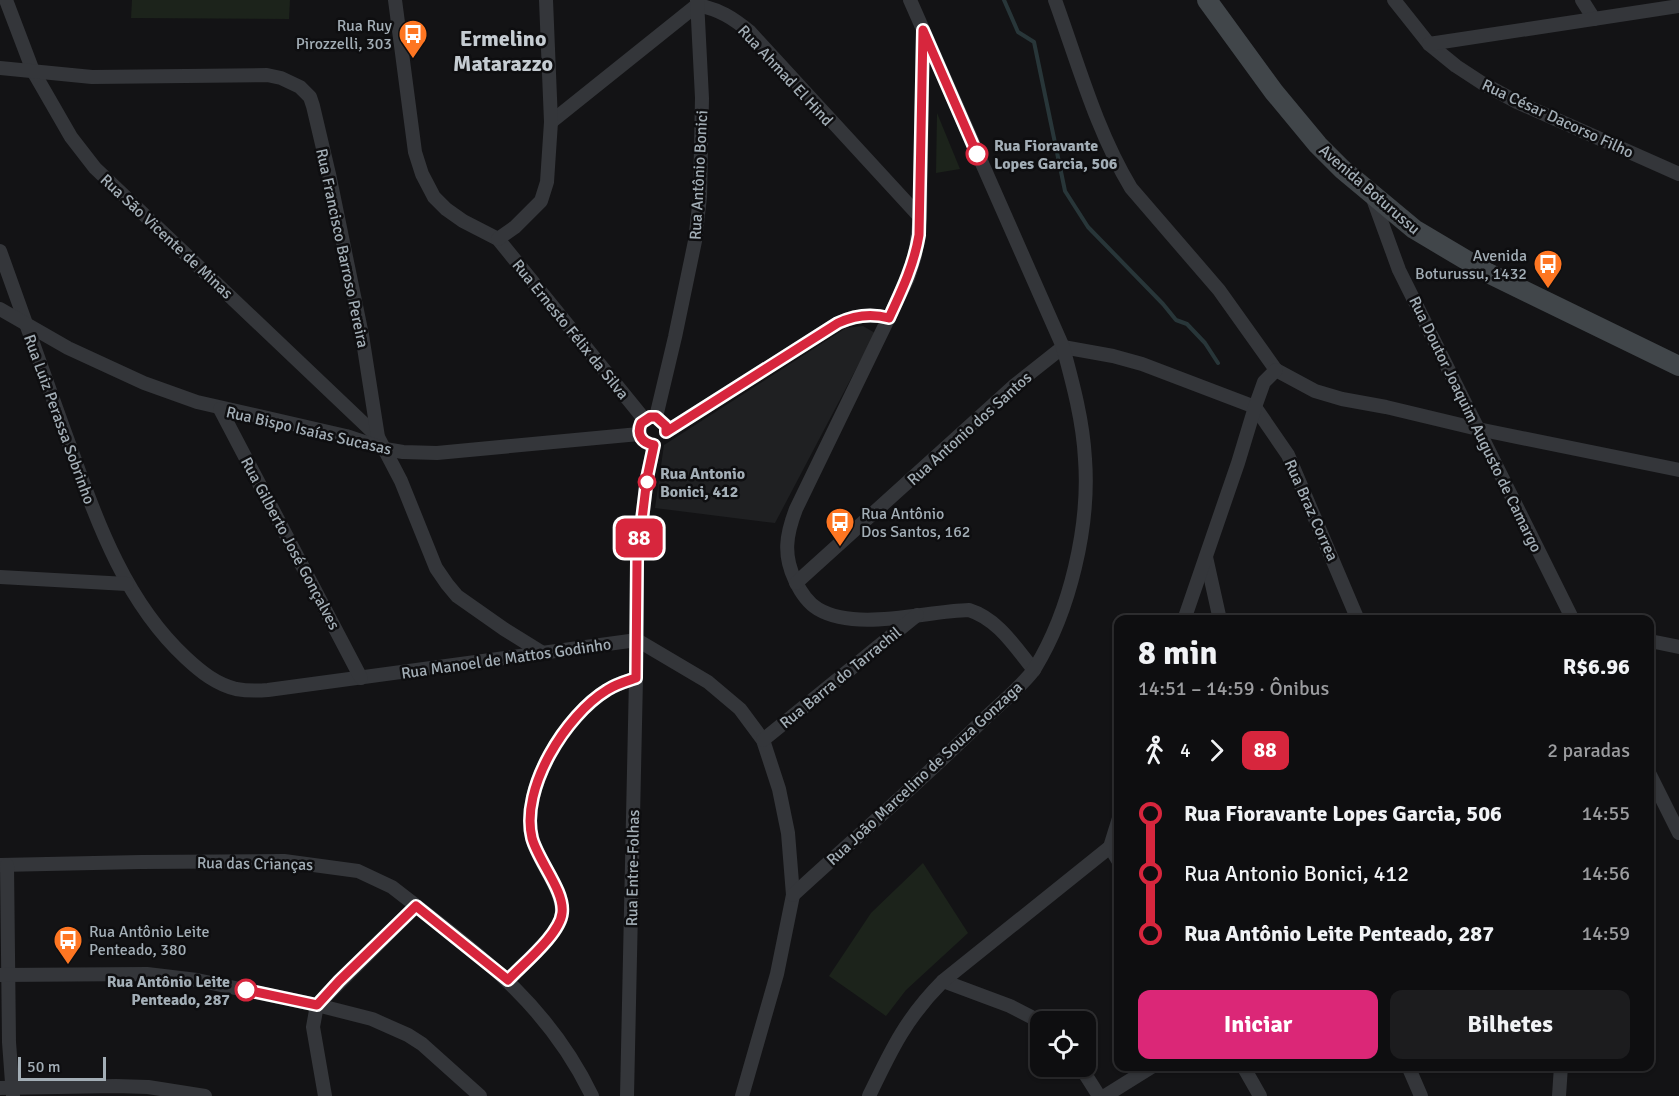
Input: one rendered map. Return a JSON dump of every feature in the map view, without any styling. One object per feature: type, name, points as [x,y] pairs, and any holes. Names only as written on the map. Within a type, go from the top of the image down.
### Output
[{"type":"main road","name":"Avenida Boturussu","points":[[1207,0],[1274,92],[1318,145],[1342,169],[1424,236],[1488,273],[1679,366]]},
{"type":"street","name":"Rua São Vicente de Minas","points":[[6,0],[33,71],[70,136],[95,168],[382,443]]},
{"type":"street","points":[[395,0],[415,152],[422,174],[446,209],[463,222],[498,239],[516,227],[541,201],[547,182],[551,122],[546,0]]},
{"type":"street","name":"Rua João Marcelino de Souza Gonzaga","points":[[793,895],[966,737],[1034,670],[1063,607],[1079,547],[1085,499],[1085,459],[1080,424],[1063,347],[910,0]]},
{"type":"street","points":[[1055,0],[1100,125],[1131,188],[1219,291],[1276,370],[1315,390],[1342,399],[1679,470]]},
{"type":"street","name":"Rua César Dacorso Filho","points":[[1394,0],[1429,44],[1456,66],[1517,102],[1679,174]]},
{"type":"street","points":[[1582,0],[1594,19]]},
{"type":"street","points":[[551,122],[697,3]]},
{"type":"street","name":"Rua Ahmad El Hind","points":[[697,3],[730,16],[750,33],[920,217]]},
{"type":"street","name":"Rua Antônio Bonici","points":[[639,434],[639,428],[650,418],[695,241],[700,197],[702,98],[697,3]]},
{"type":"street","points":[[1429,44],[1679,6]]},
{"type":"street","points":[[923,30],[920,217],[915,256],[908,278],[791,522],[786,549],[789,567],[796,583],[811,604],[828,614],[866,619],[969,610],[981,614],[993,622],[1034,670]]},
{"type":"street","name":"Rua Francisco Barroso Pereira","points":[[0,68],[92,77],[267,75],[293,82],[307,92],[313,106],[329,174],[382,443],[408,497],[436,568],[447,584],[457,596],[541,652]]},
{"type":"street","name":"Rua Doutor Joaquim Augusto de Camargo","points":[[1372,194],[1400,270],[1570,615]]},
{"type":"street","name":"Rua Ernesto Félix da Silva","points":[[498,239],[650,418]]},
{"type":"street","name":"Rua Luiz Perassa Sobrinho","points":[[0,250],[101,529],[128,584]]},
{"type":"street","name":"Rua Bispo Isaías Sucasas","points":[[0,309],[68,348],[144,383],[220,409],[382,443],[403,452],[437,453],[639,434]]},
{"type":"street","points":[[666,432],[838,323],[868,315],[889,318]]},
{"type":"street","points":[[1063,347],[1142,364],[1255,406]]},
{"type":"street","name":"Rua Antonio dos Santos","points":[[796,583],[1015,385],[1063,347]]},
{"type":"street","points":[[1187,615],[1255,406],[1264,382],[1276,370]]},
{"type":"street","name":"Rua Braz Correa","points":[[1255,406],[1288,455],[1356,615]]},
{"type":"street","name":"Rua Gilberto José Gonçalves","points":[[220,409],[361,678]]},
{"type":"street","points":[[650,418],[666,426],[666,432],[664,438],[654,445],[647,478],[637,561],[637,640],[708,681],[740,709],[763,740],[779,789],[786,822],[793,895],[777,974],[742,1096]]},
{"type":"street","points":[[639,434],[647,444],[654,445]]},
{"type":"street","points":[[1206,555],[1219,615]]},
{"type":"street","points":[[0,576],[128,584]]},
{"type":"street","name":"Rua Manoel de Mattos Godinho","points":[[128,584],[174,647],[204,674],[235,688],[268,690],[637,640]]},
{"type":"street","name":"Rua Barra do Tarrachil","points":[[763,740],[917,615]]},
{"type":"street","name":"Rua Entre-Folhas","points":[[627,1096],[637,640]]},
{"type":"street","points":[[1654,642],[1679,647]]},
{"type":"street","points":[[508,980],[555,931],[561,921],[563,911],[561,900],[536,851],[529,823],[542,772],[562,735],[592,701],[608,689],[636,678]]},
{"type":"street","points":[[1654,782],[1679,832]]},
{"type":"street","points":[[869,1096],[908,1020],[922,1002],[943,981],[1110,847],[1114,834]]},
{"type":"street","points":[[1110,847],[1114,854]]},
{"type":"street","name":"Rua das Crianças","points":[[4,865],[262,861],[344,868],[372,876],[392,887],[508,980],[535,1008],[573,1059],[592,1096]]},
{"type":"street","points":[[4,865],[4,975],[8,1091],[116,1086],[147,1087],[205,1096]]},
{"type":"street","points":[[325,1096],[313,1027],[317,1005],[416,906]]},
{"type":"street","points":[[4,975],[147,974],[197,980],[317,1005],[372,1019],[408,1035],[422,1044],[480,1096]]},
{"type":"street","points":[[943,981],[1010,1006],[1030,1016]]},
{"type":"street","points":[[1105,1096],[1145,1071]]},
{"type":"street","points":[[1246,1071],[1260,1096]]},
{"type":"street","points":[[1410,1071],[1422,1096]]},
{"type":"street","points":[[1559,1096],[1561,1071]]},
{"type":"street","points":[[1087,1077],[1099,1096]]},
{"type":"shaded area","points":[[132,0],[290,0],[289,19],[131,18]]},
{"type":"shaded area","points":[[937,113],[960,169],[936,173]]},
{"type":"shaded area","points":[[863,326],[875,333],[775,523],[655,508],[664,445],[846,328]]},
{"type":"shaded area","points":[[923,863],[968,933],[906,990],[886,1016],[829,976],[871,913]]},
{"type":"waterway","points":[[1004,0],[1018,32],[1034,42],[1065,191],[1088,227],[1176,320],[1187,324],[1205,343],[1218,363]]},
{"type":"bus line","name":"88","points":[[246,990],[317,1005],[416,906],[508,980],[555,931],[561,921],[563,911],[561,900],[536,851],[529,823],[531,811],[542,772],[562,735],[592,701],[608,689],[636,678],[637,561],[640,525],[654,445],[642,440],[639,434],[641,423],[644,419],[656,417],[666,426],[666,432],[838,323],[868,315],[889,318],[908,278],[919,235],[923,30],[977,154]]},
{"type":"place","name":"Rua Ruy Pirozzelli, 303","points":[[413,60]]},
{"type":"place","name":"Rua Fioravante Lopes Garcia, 506","points":[[977,154]]},
{"type":"place","name":"Avenida Boturussu, 1432","points":[[1548,290]]},
{"type":"place","name":"Rua Antonio Bonici, 412","points":[[647,482]]},
{"type":"place","name":"Rua Antônio Dos Santos, 162","points":[[840,548]]},
{"type":"place","name":"Rua Antônio Leite Penteado, 380","points":[[68,966]]},
{"type":"place","name":"Rua Antônio Leite Penteado, 287","points":[[246,990]]},
{"type":"district","name":"Ermelino Matarazzo","points":[[503,50]]}]
